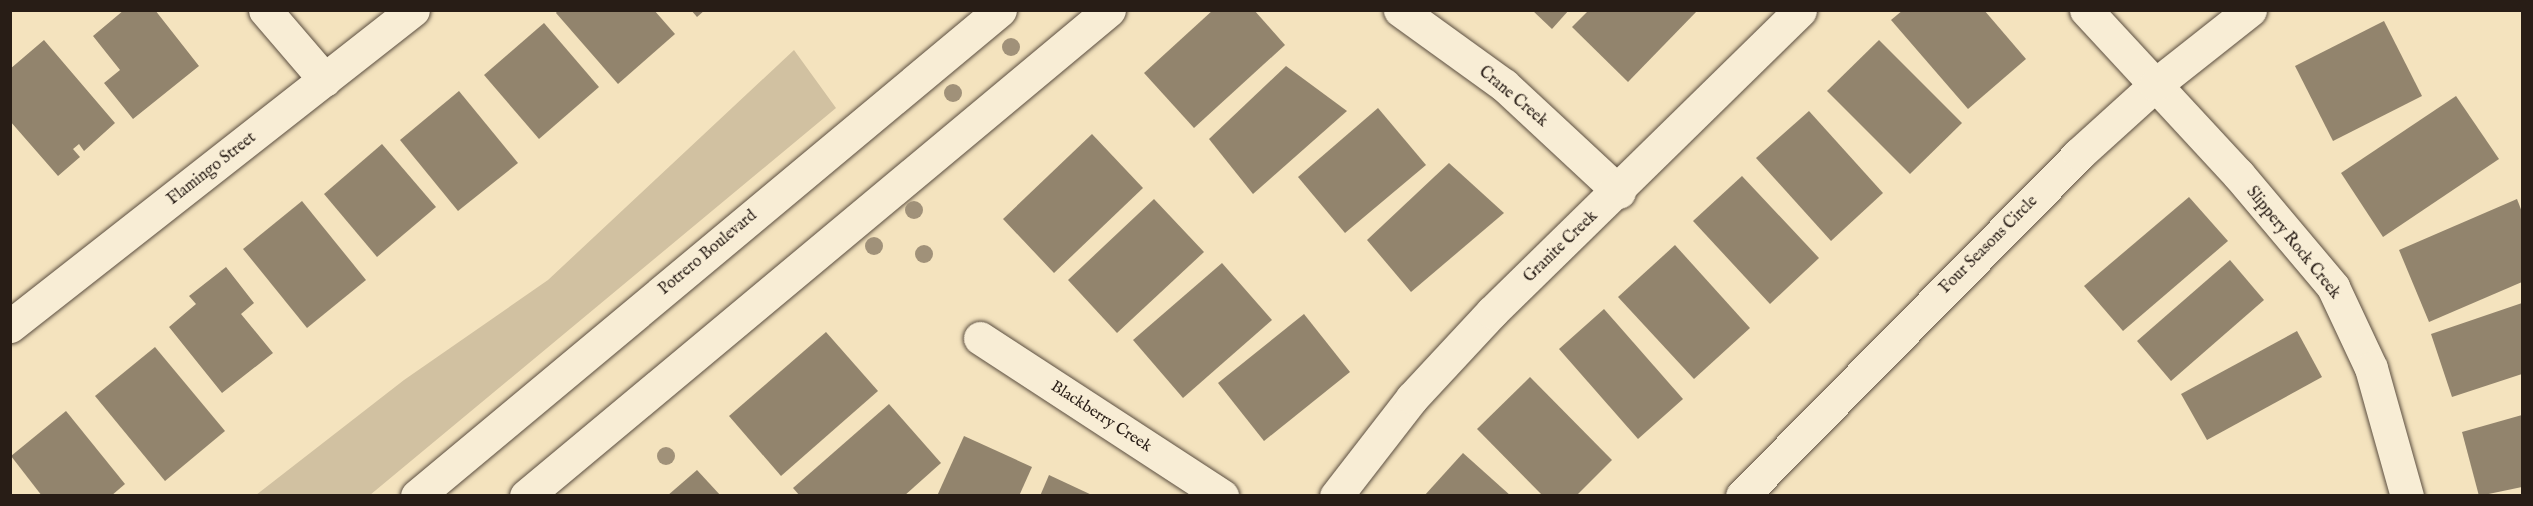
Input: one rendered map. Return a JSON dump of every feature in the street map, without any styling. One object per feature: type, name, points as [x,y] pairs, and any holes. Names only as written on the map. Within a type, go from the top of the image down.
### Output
[{"type":"street","points":[[265,10],[325,80]]},
{"type":"street","name":"Flamingo Street","points":[[10,326],[413,10]]},
{"type":"street","name":"Potrero Boulevard","points":[[417,495],[1000,10]]},
{"type":"street","points":[[526,495],[1109,10]]},
{"type":"street","name":"Crane Creek","points":[[1400,10],[1504,85],[1619,192]]},
{"type":"street","name":"Granite Creek","points":[[1336,495],[1412,398],[1476,329],[1619,192],[1800,10]]},
{"type":"street","name":"Slippery Rock Creek","points":[[2086,10],[2238,174],[2333,287],[2371,368],[2407,495]]},
{"type":"street","name":"Four Seasons Circle","points":[[1742,495],[2079,154],[2156,86],[2250,10]]},
{"type":"street","name":"Blackberry Creek","points":[[980,338],[1221,495]]},
{"type":"shaded area","points":[[794,50],[836,108],[370,495],[256,495],[404,380],[548,280]]},
{"type":"building","points":[[124,10],[155,10],[199,66],[133,119],[104,83],[120,70],[93,36]]},
{"type":"building","points":[[558,10],[654,10],[675,34],[618,84],[556,13]]},
{"type":"building","points":[[691,10],[705,10],[697,17]]},
{"type":"building","points":[[1213,10],[1254,10],[1285,45],[1194,128],[1144,73]]},
{"type":"building","points":[[1532,10],[1569,10],[1552,29]]},
{"type":"building","points":[[1589,10],[1698,10],[1628,82],[1572,27]]},
{"type":"building","points":[[1903,10],[1984,10],[2026,59],[1968,109],[1891,20]]},
{"type":"building","points":[[2384,21],[2422,96],[2333,141],[2295,66]]},
{"type":"building","points":[[544,23],[599,87],[539,139],[484,75]]},
{"type":"building","points":[[44,40],[115,123],[84,151],[79,144],[73,149],[80,157],[58,176],[10,121],[10,69]]},
{"type":"building","points":[[1879,40],[1962,123],[1910,174],[1827,91]]},
{"type":"building","points":[[1286,66],[1347,111],[1253,194],[1209,139]]},
{"type":"building","points":[[459,91],[518,163],[458,211],[400,140]]},
{"type":"building","points":[[2456,96],[2499,159],[2383,237],[2341,173]]},
{"type":"building","points":[[1378,108],[1426,165],[1345,233],[1298,177]]},
{"type":"building","points":[[1809,111],[1883,193],[1831,241],[1756,158]]},
{"type":"building","points":[[1092,134],[1143,188],[1054,273],[1003,219]]},
{"type":"building","points":[[382,144],[436,207],[377,257],[324,194]]},
{"type":"building","points":[[1449,163],[1504,213],[1411,292],[1367,240]]},
{"type":"building","points":[[1742,176],[1819,258],[1770,304],[1693,221]]},
{"type":"building","points":[[2189,197],[2228,241],[2123,331],[2084,286]]},
{"type":"building","points":[[1154,199],[1204,252],[1117,333],[1068,280]]},
{"type":"building","points":[[2517,199],[2522,212],[2522,282],[2429,322],[2399,250]]},
{"type":"building","points":[[302,201],[366,280],[307,328],[243,249]]},
{"type":"building","points":[[1675,245],[1750,328],[1694,379],[1618,297]]},
{"type":"building","points":[[2230,260],[2264,300],[2171,381],[2137,341]]},
{"type":"building","points":[[1222,263],[1272,320],[1183,398],[1133,340]]},
{"type":"building","points":[[226,267],[254,303],[241,314],[273,353],[222,393],[169,327],[196,304],[189,296]]},
{"type":"building","points":[[2522,303],[2522,374],[2452,397],[2431,334]]},
{"type":"building","points":[[1604,309],[1683,399],[1638,439],[1559,349]]},
{"type":"building","points":[[1304,314],[1350,372],[1264,441],[1218,383]]},
{"type":"building","points":[[2297,331],[2322,377],[2207,440],[2181,394]]},
{"type":"building","points":[[826,332],[878,391],[781,476],[729,416]]},
{"type":"building","points":[[155,347],[225,431],[165,481],[95,396]]},
{"type":"building","points":[[1530,377],[1612,460],[1576,496],[1543,496],[1477,429]]},
{"type":"building","points":[[889,404],[941,463],[904,496],[800,496],[793,488]]},
{"type":"building","points":[[66,411],[125,484],[111,496],[42,496],[11,456]]},
{"type":"building","points":[[2522,415],[2522,487],[2479,496],[2462,432]]},
{"type":"building","points":[[964,436],[1032,467],[1019,496],[937,496]]},
{"type":"building","points":[[1463,453],[1511,496],[1424,496]]},
{"type":"building","points":[[697,470],[721,496],[667,496]]},
{"type":"building","points":[[1049,475],[1094,496],[1040,496]]}]
